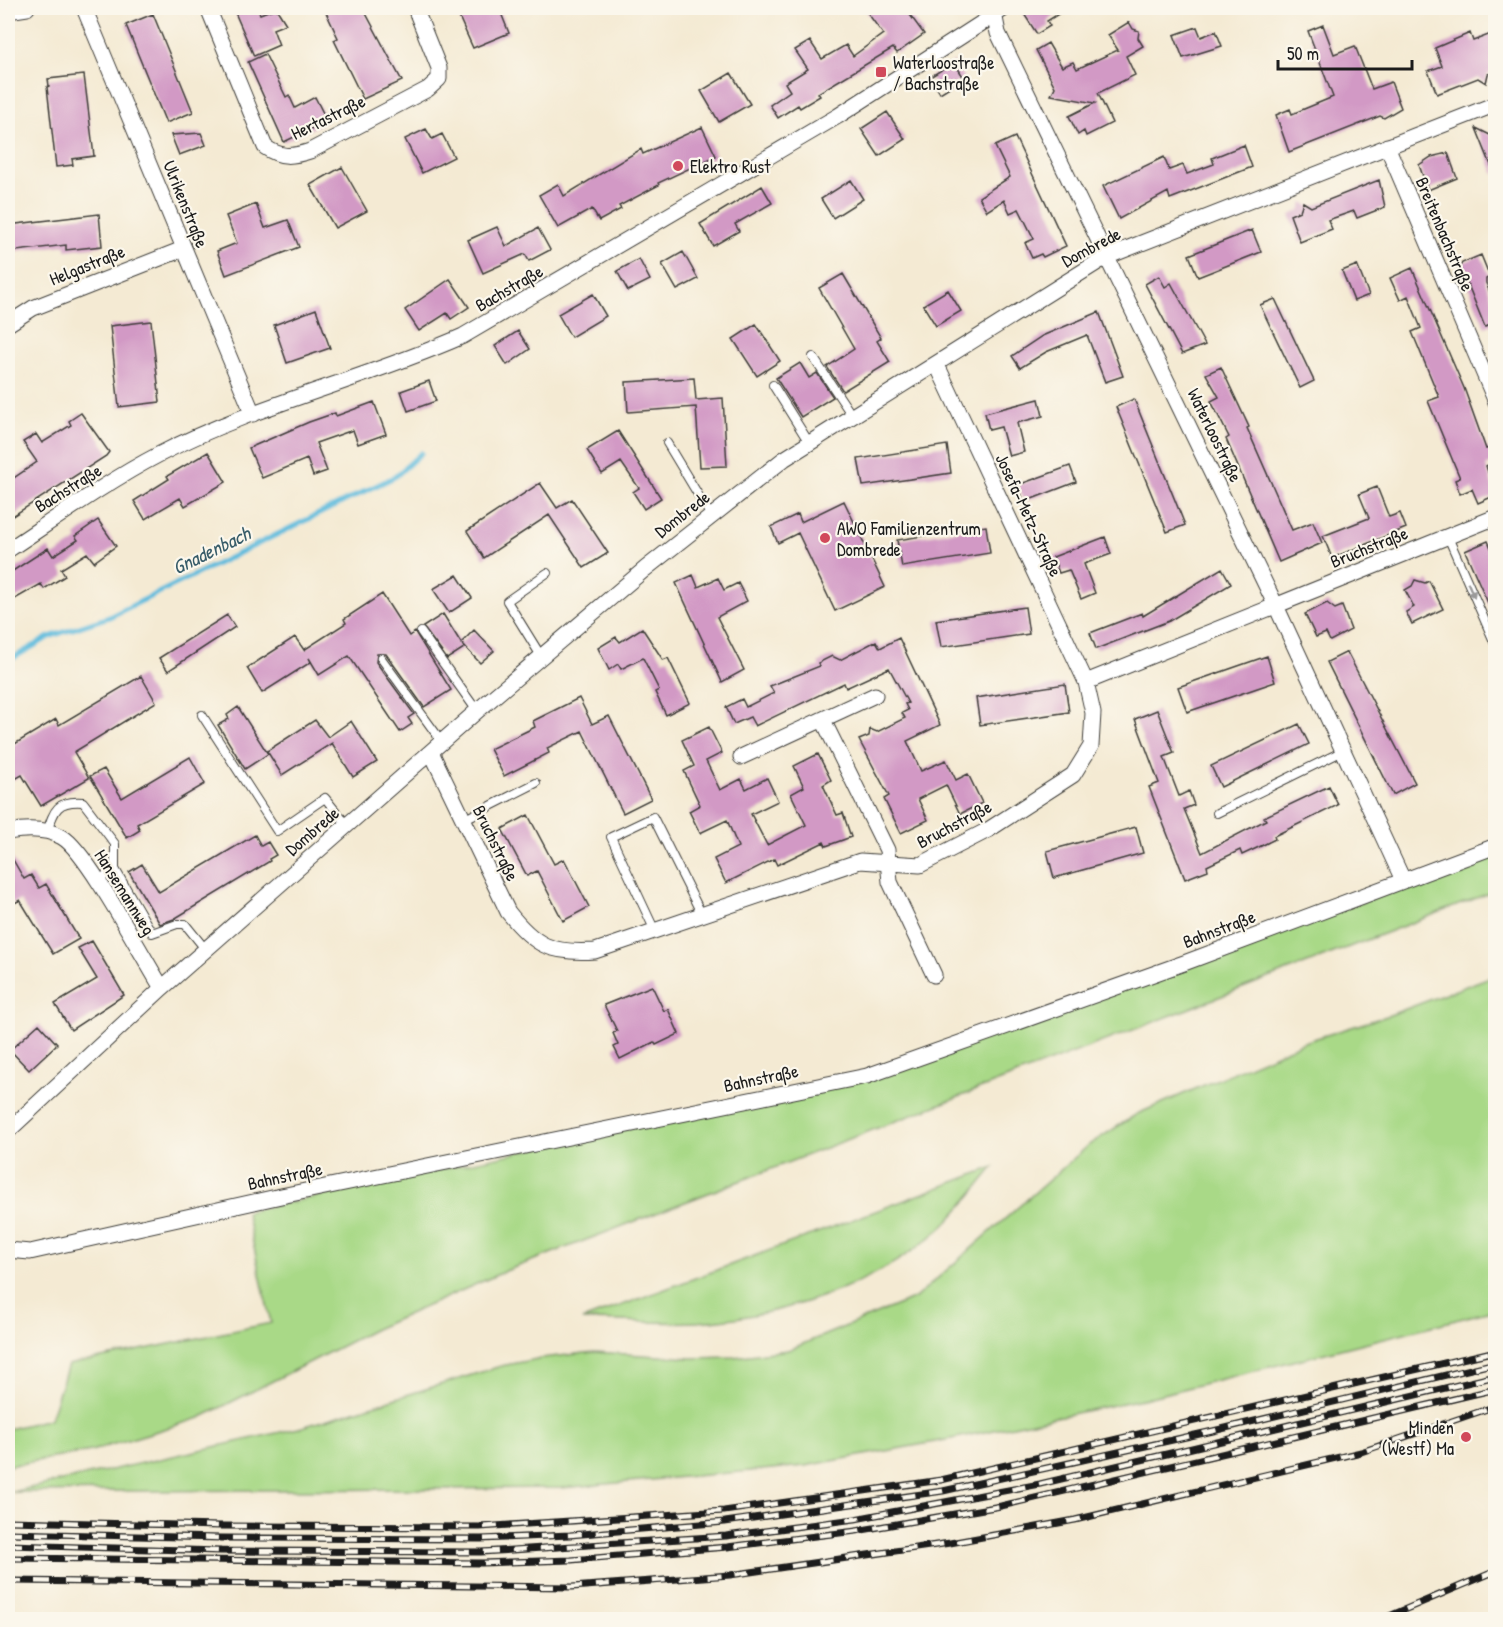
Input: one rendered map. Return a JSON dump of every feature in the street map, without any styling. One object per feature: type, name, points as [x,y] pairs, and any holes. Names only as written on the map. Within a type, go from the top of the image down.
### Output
[{"type":"street","points":[[8,11],[27,8]]},
{"type":"street","name":"Ulrikenstraße","points":[[84,8],[253,414]]},
{"type":"street","name":"Hertastraße","points":[[208,8],[265,147],[278,155],[294,156],[310,151],[428,89],[439,79],[439,68],[415,8]]},
{"type":"street","name":"Waterloostraße","points":[[998,10],[998,33],[1276,606],[1403,880]]},
{"type":"street","name":"Bachstraße","points":[[8,550],[157,455],[253,414],[408,361],[463,336],[838,116],[998,10]]},
{"type":"street","name":"Dombrede","points":[[8,1131],[162,988],[477,711],[711,516],[784,459],[1106,256],[1496,104]]},
{"type":"street","name":"Breitenbachstraße","points":[[1387,146],[1496,402]]},
{"type":"street","name":"Helgastraße","points":[[8,324],[33,308],[183,249]]},
{"type":"street","name":"Josefa-Metz-Straße","points":[[937,364],[1086,682]]},
{"type":"street","name":"Bruchstraße","points":[[436,747],[463,820],[508,912],[525,933],[545,947],[568,953],[596,951],[860,861],[920,865],[988,830],[1073,775],[1090,746],[1093,713],[1086,682],[1496,517]]},
{"type":"street","points":[[741,757],[875,695]]},
{"type":"street","points":[[823,720],[887,850],[890,882],[934,975]]},
{"type":"street","name":"Hansemannweg","points":[[8,832],[38,829],[62,837],[82,856],[162,988]]},
{"type":"street","name":"Bahnstraße","points":[[8,1250],[30,1252],[281,1196],[867,1076],[1184,963],[1496,846]]},
{"type":"lane","points":[[813,357],[853,417]]},
{"type":"lane","points":[[773,385],[810,444]]},
{"type":"lane","points":[[667,443],[711,516]]},
{"type":"lane","points":[[1448,537],[1496,646]]},
{"type":"lane","points":[[541,656],[507,601],[547,573]]},
{"type":"lane","points":[[421,632],[477,711]]},
{"type":"lane","points":[[381,658],[436,747]]},
{"type":"lane","points":[[202,715],[277,831],[325,798],[347,825]]},
{"type":"lane","points":[[1217,813],[1343,751]]},
{"type":"lane","points":[[463,820],[536,783]]},
{"type":"lane","points":[[46,832],[59,806],[69,801],[83,802],[115,844],[115,869],[152,933]]},
{"type":"lane","points":[[655,931],[611,837],[653,817],[702,915]]},
{"type":"lane","points":[[97,881],[115,869]]},
{"type":"lane","points":[[135,945],[152,933],[177,924],[185,924],[206,950]]},
{"type":"green space","points":[[1495,855],[1495,891],[508,1270],[375,1329],[200,1418],[91,1451],[8,1466],[8,1429],[50,1419],[68,1365],[271,1323],[246,1212],[867,1076]]},
{"type":"green space","points":[[1495,975],[1495,1310],[1147,1398],[951,1439],[805,1466],[561,1488],[12,1492],[299,1428],[501,1366],[542,1358],[594,1352],[690,1358],[734,1357],[788,1350],[915,1298],[1090,1144],[1137,1114],[1304,1042],[1390,1015]]},
{"type":"green space","points":[[994,1167],[947,1222],[915,1249],[887,1267],[826,1295],[762,1313],[729,1319],[697,1322],[582,1320]]},
{"type":"building","points":[[233,8],[257,8],[260,14],[276,8],[286,24],[273,29],[279,45],[254,56]]},
{"type":"building","points":[[324,8],[363,8],[402,81],[363,99],[334,40],[338,38]]},
{"type":"building","points":[[455,8],[499,8],[509,33],[473,48]]},
{"type":"building","points":[[864,8],[905,8],[924,34],[897,53],[893,48],[818,93],[820,96],[800,108],[798,105],[778,118],[770,105],[790,91],[785,83],[808,69],[795,50],[810,41],[822,59],[846,45],[853,56],[883,34]]},
{"type":"building","points":[[1035,8],[1068,8],[1047,21],[1050,26],[1037,34],[1024,14]]},
{"type":"building","points":[[153,14],[193,112],[166,123],[126,25]]},
{"type":"building","points":[[1129,22],[1133,29],[1139,31],[1138,38],[1143,46],[1126,56],[1135,75],[1098,93],[1112,123],[1086,136],[1084,131],[1078,135],[1069,116],[1095,103],[1051,95],[1055,87],[1036,50],[1048,43],[1062,67],[1073,62],[1077,69],[1118,50],[1108,35]]},
{"type":"building","points":[[1323,25],[1334,54],[1355,46],[1372,89],[1391,82],[1401,108],[1384,118],[1380,116],[1289,152],[1276,115],[1290,109],[1292,114],[1333,97],[1308,31]]},
{"type":"building","points":[[1197,27],[1201,37],[1216,31],[1222,46],[1183,58],[1174,35]]},
{"type":"building","points":[[1496,32],[1496,71],[1488,74],[1486,83],[1478,78],[1437,94],[1428,71],[1442,66],[1435,48],[1470,33],[1473,41]]},
{"type":"building","points":[[265,54],[286,97],[289,95],[295,108],[315,97],[327,121],[284,142],[248,62]]},
{"type":"building","points":[[954,62],[964,78],[940,93],[930,77]]},
{"type":"building","points":[[731,73],[750,104],[719,122],[701,91]]},
{"type":"building","points":[[84,75],[94,156],[72,159],[73,165],[56,167],[48,79]]},
{"type":"building","points":[[887,112],[905,139],[879,156],[861,129]]},
{"type":"building","points":[[702,127],[716,156],[658,183],[659,185],[619,206],[621,209],[599,221],[592,209],[558,228],[539,195],[558,184],[564,196],[641,149],[643,154]]},
{"type":"building","points":[[1476,128],[1496,138],[1496,175],[1495,175]]},
{"type":"building","points":[[426,129],[432,139],[442,134],[454,157],[422,173],[405,139]]},
{"type":"building","points":[[201,133],[206,145],[179,155],[171,135]]},
{"type":"building","points":[[1015,137],[1066,246],[1043,257],[1041,254],[1032,258],[1025,243],[1034,239],[1019,209],[1010,213],[1004,200],[987,211],[979,197],[1010,177],[995,146]]},
{"type":"building","points":[[1244,145],[1252,167],[1170,199],[1168,192],[1119,219],[1103,186],[1164,157],[1169,170],[1183,165],[1187,174],[1214,164],[1212,158]]},
{"type":"building","points":[[1448,153],[1457,178],[1428,190],[1419,165],[1431,157]]},
{"type":"building","points":[[342,167],[367,211],[335,228],[310,185]]},
{"type":"building","points":[[851,180],[863,199],[833,218],[821,199]]},
{"type":"building","points":[[1379,180],[1385,207],[1357,218],[1354,211],[1328,220],[1332,229],[1300,242],[1290,215],[1300,211],[1303,202],[1311,207]]},
{"type":"building","points":[[762,186],[772,203],[735,224],[739,231],[713,246],[700,224]]},
{"type":"building","points":[[256,204],[265,228],[288,220],[299,247],[226,275],[217,251],[237,243],[226,216]]},
{"type":"building","points":[[99,214],[102,246],[66,250],[66,245],[8,252],[8,225]]},
{"type":"building","points":[[497,227],[506,246],[538,228],[550,250],[529,261],[525,254],[483,273],[468,240]]},
{"type":"building","points":[[1252,230],[1261,252],[1198,277],[1189,255]]},
{"type":"building","points":[[683,252],[698,279],[677,290],[662,264]]},
{"type":"building","points":[[1481,255],[1490,277],[1486,279],[1486,283],[1496,307],[1496,323],[1485,327],[1464,275],[1455,273],[1462,263]]},
{"type":"building","points":[[639,259],[650,280],[628,291],[617,271]]},
{"type":"building","points":[[1357,265],[1369,295],[1354,301],[1342,271]]},
{"type":"building","points":[[1412,268],[1464,388],[1486,449],[1490,448],[1496,461],[1486,466],[1496,495],[1478,503],[1472,489],[1460,494],[1455,480],[1460,478],[1428,401],[1439,397],[1412,332],[1421,328],[1408,296],[1400,300],[1390,278]]},
{"type":"building","points":[[843,274],[881,338],[877,341],[890,362],[843,391],[827,367],[854,349],[819,288]]},
{"type":"building","points":[[1159,276],[1165,287],[1171,283],[1205,345],[1182,354],[1145,284]]},
{"type":"building","points":[[450,279],[469,307],[451,319],[447,313],[419,331],[405,310]]},
{"type":"building","points":[[948,290],[961,311],[936,326],[923,305]]},
{"type":"building","points":[[593,294],[606,316],[571,337],[558,314]]},
{"type":"building","points":[[1275,299],[1314,381],[1300,388],[1260,305]]},
{"type":"building","points":[[316,309],[330,348],[287,363],[274,325]]},
{"type":"building","points":[[1099,312],[1123,376],[1105,382],[1087,335],[1046,352],[1020,368],[1012,356],[1042,336]]},
{"type":"building","points":[[151,321],[160,402],[119,407],[110,326]]},
{"type":"building","points":[[756,324],[780,361],[757,376],[733,339]]},
{"type":"building","points":[[518,331],[530,349],[507,365],[495,346]]},
{"type":"building","points":[[800,363],[809,378],[817,373],[833,397],[801,417],[776,378]]},
{"type":"building","points":[[1221,367],[1292,530],[1313,522],[1322,543],[1279,562],[1226,439],[1229,437],[1211,401],[1219,397],[1206,374]]},
{"type":"building","points":[[694,378],[696,400],[723,398],[727,466],[700,467],[696,407],[628,412],[626,382]]},
{"type":"building","points":[[429,381],[436,401],[408,411],[401,391]]},
{"type":"building","points":[[1039,399],[1043,416],[1017,423],[1024,452],[1009,456],[1001,427],[989,430],[985,413]]},
{"type":"building","points":[[1134,399],[1185,525],[1167,532],[1116,407]]},
{"type":"building","points":[[374,402],[386,434],[358,444],[353,430],[316,443],[327,471],[313,476],[307,459],[262,478],[249,448],[309,422],[335,413],[336,416]]},
{"type":"building","points":[[81,413],[109,452],[8,519],[8,482],[37,462],[23,442],[36,434],[42,443],[71,425],[69,421]]},
{"type":"building","points":[[618,431],[661,498],[644,509],[633,492],[639,488],[621,462],[602,474],[587,450]]},
{"type":"building","points":[[947,445],[951,473],[863,486],[858,459]]},
{"type":"building","points":[[208,452],[226,482],[185,506],[180,498],[145,519],[134,501],[169,479],[167,476]]},
{"type":"building","points":[[1070,466],[1076,482],[1024,502],[1018,485]]},
{"type":"building","points":[[540,483],[557,508],[572,499],[608,553],[584,568],[549,515],[484,558],[467,531]]},
{"type":"building","points":[[1377,487],[1389,517],[1400,513],[1406,528],[1332,558],[1323,536],[1369,518],[1359,494]]},
{"type":"building","points":[[844,501],[885,587],[835,611],[798,533],[778,543],[771,527],[798,514],[801,522]]},
{"type":"building","points":[[98,520],[116,546],[94,562],[87,553],[61,569],[65,576],[44,589],[41,584],[8,603],[8,574],[48,548],[53,556],[78,540],[75,536]]},
{"type":"building","points":[[986,526],[990,553],[902,567],[897,540]]},
{"type":"building","points":[[1105,537],[1111,554],[1084,564],[1095,593],[1081,599],[1069,570],[1059,573],[1053,557]]},
{"type":"building","points":[[1488,541],[1496,559],[1496,621],[1465,551]]},
{"type":"building","points":[[1222,568],[1231,584],[1169,621],[1096,649],[1090,633],[1142,613],[1143,616]]},
{"type":"building","points":[[457,575],[472,598],[449,613],[433,589]]},
{"type":"building","points":[[693,575],[698,587],[718,578],[724,590],[738,583],[747,601],[717,617],[744,670],[722,682],[676,583]]},
{"type":"building","points":[[1415,580],[1425,583],[1429,581],[1443,609],[1412,624],[1406,612],[1414,607],[1405,590],[1412,586]]},
{"type":"building","points":[[382,594],[409,636],[415,632],[451,690],[424,707],[386,654],[377,654],[376,662],[414,714],[408,718],[412,724],[400,732],[349,656],[319,675],[309,658],[311,662],[262,693],[247,668],[295,637],[304,650],[346,623],[344,619]]},
{"type":"building","points":[[1327,603],[1335,609],[1342,606],[1351,630],[1330,641],[1326,633],[1316,637],[1305,614]]},
{"type":"building","points":[[1025,607],[1029,634],[941,647],[936,620]]},
{"type":"building","points":[[443,614],[461,643],[474,630],[494,651],[480,663],[462,644],[464,648],[447,659],[423,627]]},
{"type":"building","points":[[227,615],[235,627],[168,671],[159,658]]},
{"type":"building","points":[[642,628],[663,660],[668,658],[690,703],[666,715],[655,692],[659,690],[643,658],[621,669],[618,664],[609,670],[598,648],[616,637],[620,642]]},
{"type":"building","points":[[899,638],[940,725],[907,741],[921,771],[946,760],[956,780],[968,774],[982,803],[960,814],[946,785],[918,799],[928,820],[901,833],[884,799],[889,796],[859,740],[869,736],[870,729],[877,732],[905,718],[902,713],[908,710],[905,704],[908,703],[889,668],[846,688],[844,683],[755,726],[750,717],[734,724],[726,707],[742,699],[746,707],[774,693],[770,686],[820,666],[818,663],[832,656],[840,660],[876,641],[880,648]]},
{"type":"building","points":[[1347,652],[1415,783],[1393,795],[1327,662]]},
{"type":"building","points":[[1267,656],[1275,682],[1187,712],[1178,687]]},
{"type":"building","points":[[141,676],[156,702],[74,752],[89,778],[41,806],[22,775],[8,783],[8,748],[56,719],[59,725]]},
{"type":"building","points":[[1065,684],[1069,712],[980,725],[976,698]]},
{"type":"building","points":[[579,698],[592,724],[609,716],[651,799],[623,813],[582,731],[547,748],[549,753],[504,776],[490,749],[535,727],[533,721]]},
{"type":"building","points":[[238,707],[268,754],[245,769],[218,725],[229,719],[227,715]]},
{"type":"building","points":[[1157,710],[1174,753],[1164,757],[1179,796],[1189,791],[1194,805],[1184,809],[1202,853],[1266,820],[1264,817],[1329,786],[1338,805],[1274,836],[1275,839],[1259,847],[1242,855],[1240,850],[1207,866],[1208,870],[1185,879],[1149,787],[1159,783],[1135,719]]},
{"type":"building","points":[[315,720],[328,737],[351,721],[377,762],[353,777],[332,743],[282,775],[267,751]]},
{"type":"building","points":[[1299,724],[1309,744],[1221,787],[1211,766]]},
{"type":"building","points":[[709,727],[722,753],[706,761],[720,790],[741,779],[746,789],[767,778],[778,801],[751,814],[767,845],[806,825],[791,794],[804,787],[794,766],[818,754],[831,780],[823,785],[837,815],[843,813],[851,837],[826,846],[824,842],[777,865],[774,859],[726,883],[714,859],[738,847],[727,820],[700,833],[689,811],[700,805],[684,771],[694,766],[682,740]]},
{"type":"building","points":[[190,757],[205,784],[137,824],[140,830],[127,838],[90,776],[104,769],[122,798]]},
{"type":"building","points":[[528,815],[554,864],[564,859],[589,907],[563,921],[537,871],[527,876],[502,829]]},
{"type":"building","points":[[1136,827],[1143,853],[1054,878],[1047,851]]},
{"type":"building","points":[[255,835],[261,846],[268,842],[276,855],[269,859],[270,861],[174,919],[160,924],[129,872],[142,864],[159,892]]},
{"type":"building","points":[[8,851],[24,879],[31,875],[39,888],[46,884],[79,939],[53,954],[20,900],[13,904],[8,894]]},
{"type":"building","points":[[92,941],[124,995],[71,1030],[55,1004],[97,979],[78,948]]},
{"type":"building","points":[[652,986],[664,1011],[668,1009],[679,1034],[656,1045],[654,1042],[620,1059],[614,1047],[618,1045],[613,1033],[617,1031],[604,1005]]},
{"type":"building","points":[[39,1024],[57,1044],[29,1070],[10,1050]]},
{"type":"waterway","name":"Gnadenbach","points":[[8,661],[49,637],[109,617],[396,476],[421,453]]},
{"type":"railway","points":[[8,1521],[221,1526],[480,1527],[724,1511],[941,1480],[1496,1351]]},
{"type":"railway","points":[[8,1533],[221,1538],[481,1539],[570,1535],[725,1522],[943,1491],[1213,1431],[1496,1363]]},
{"type":"railway","points":[[8,1545],[221,1551],[481,1552],[726,1536],[855,1519],[1040,1484],[1496,1376]]},
{"type":"railway","points":[[8,1558],[482,1563],[571,1560],[727,1547],[856,1531],[1001,1506],[1496,1389]]},
{"type":"railway","points":[[8,1581],[572,1587],[730,1575],[950,1543],[1075,1520],[1361,1452],[1496,1406]]},
{"type":"railway","points":[[1380,1620],[1496,1571]]},
{"type":"place","name":"Waterloostraße / Bachstraße","points":[[881,72]]},
{"type":"place","name":"Elektro Rust","points":[[678,166]]},
{"type":"place","name":"AWO Familienzentrum Dombrede","points":[[825,538]]},
{"type":"place","name":"Minden (Westf) Ma","points":[[1466,1437]]}]
